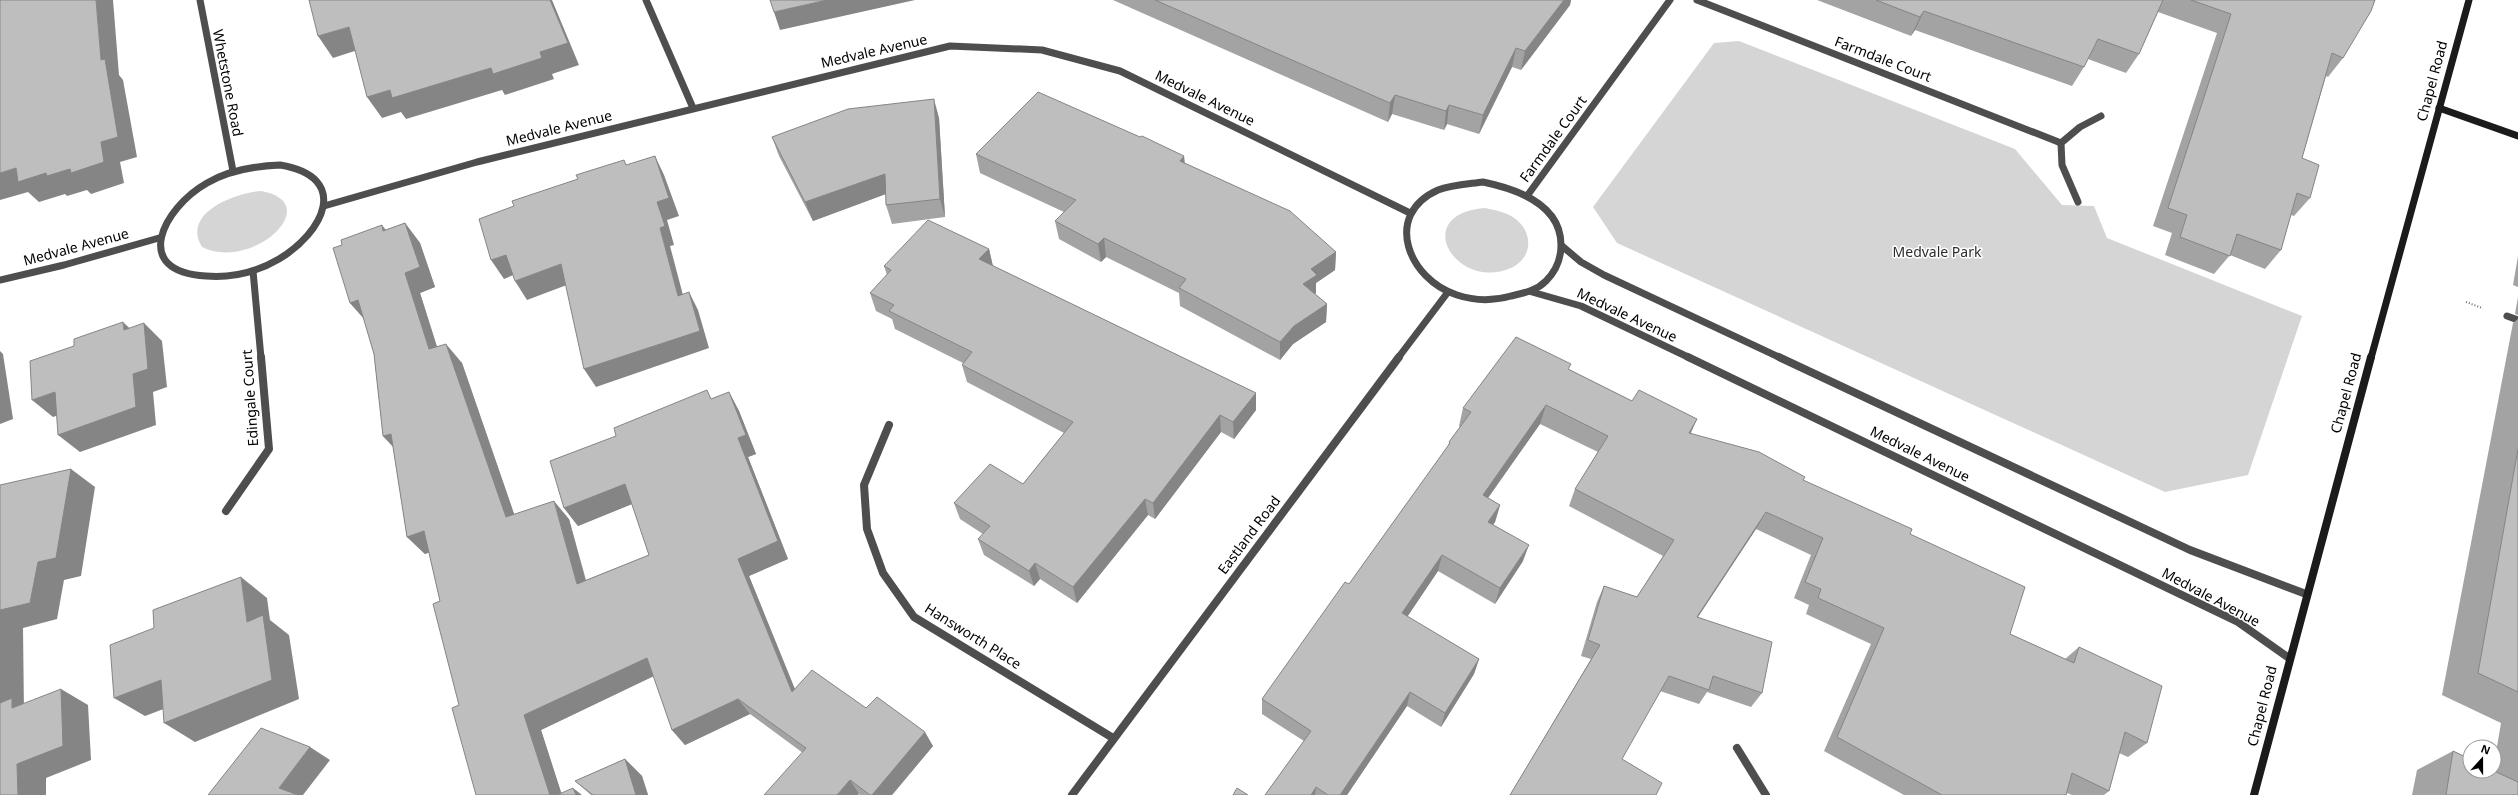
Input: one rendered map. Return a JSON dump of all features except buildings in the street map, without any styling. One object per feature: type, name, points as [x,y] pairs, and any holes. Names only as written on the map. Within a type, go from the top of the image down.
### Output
[{"type":"main road","name":"Chapel Road","points":[[2254,795],[2306,594],[2470,0]]},
{"type":"main road","points":[[2439,108],[2518,136]]},
{"type":"street","name":"Whetstone Road","points":[[200,0],[233,171]]},
{"type":"street","points":[[646,0],[693,108]]},
{"type":"street","name":"Farmdale Court","points":[[1527,196],[1670,0]]},
{"type":"street","name":"Farmdale Court","points":[[1697,0],[2061,143]]},
{"type":"street","name":"Medvale Avenue","points":[[324,206],[478,162],[950,46],[1042,50],[1120,71],[1410,213]]},
{"type":"street","points":[[2078,202],[2062,165],[2061,143],[2080,127],[2101,116]]},
{"type":"street","points":[[280,165],[300,169],[315,177],[323,190],[324,206],[317,224],[302,242],[279,259],[253,270],[220,277],[204,278],[184,274],[169,266],[161,253],[159,238],[167,218],[183,199],[206,183],[233,171],[257,166],[280,165]]},
{"type":"street","points":[[1483,182],[1506,186],[1527,196],[1542,206],[1553,218],[1560,232],[1562,246],[1559,264],[1549,279],[1532,292],[1512,298],[1491,301],[1469,298],[1448,292],[1428,280],[1414,264],[1405,242],[1404,230],[1410,213],[1422,200],[1440,189],[1460,183],[1483,182]]},
{"type":"street","name":"Medvale Avenue","points":[[0,280],[64,265],[159,238]]},
{"type":"street","name":"Medvale Avenue","points":[[1562,246],[1581,262],[1604,275],[2152,532],[2249,574],[2306,594]]},
{"type":"street","name":"Edingale Court","points":[[226,511],[269,449],[253,270]]},
{"type":"street","name":"Eastland Road","points":[[1072,795],[1113,738],[1448,292]]},
{"type":"street","name":"Medvale Avenue","points":[[1532,292],[1581,306],[2185,596],[2238,622],[2289,658]]},
{"type":"street","points":[[2507,316],[2518,320]]},
{"type":"street","name":"Hansworth Place","points":[[889,425],[864,485],[867,529],[883,573],[914,617],[1113,738]]},
{"type":"street","points":[[1737,748],[1766,795]]},
{"type":"green space","name":"Medvale Park","points":[[1739,41],[2015,149],[2062,205],[2094,206],[2107,238],[2302,316],[2248,475],[2165,492],[1617,243],[1593,207],[1714,43]]},
{"type":"green space","points":[[261,191],[279,198],[287,208],[285,221],[275,233],[260,243],[242,250],[222,252],[202,247],[197,235],[199,224],[205,215],[214,207],[225,201],[238,196]]},
{"type":"green space","points":[[1485,208],[1511,216],[1524,228],[1528,242],[1527,250],[1519,263],[1511,268],[1491,273],[1473,270],[1459,261],[1449,249],[1445,236],[1449,223],[1462,213]]}]
